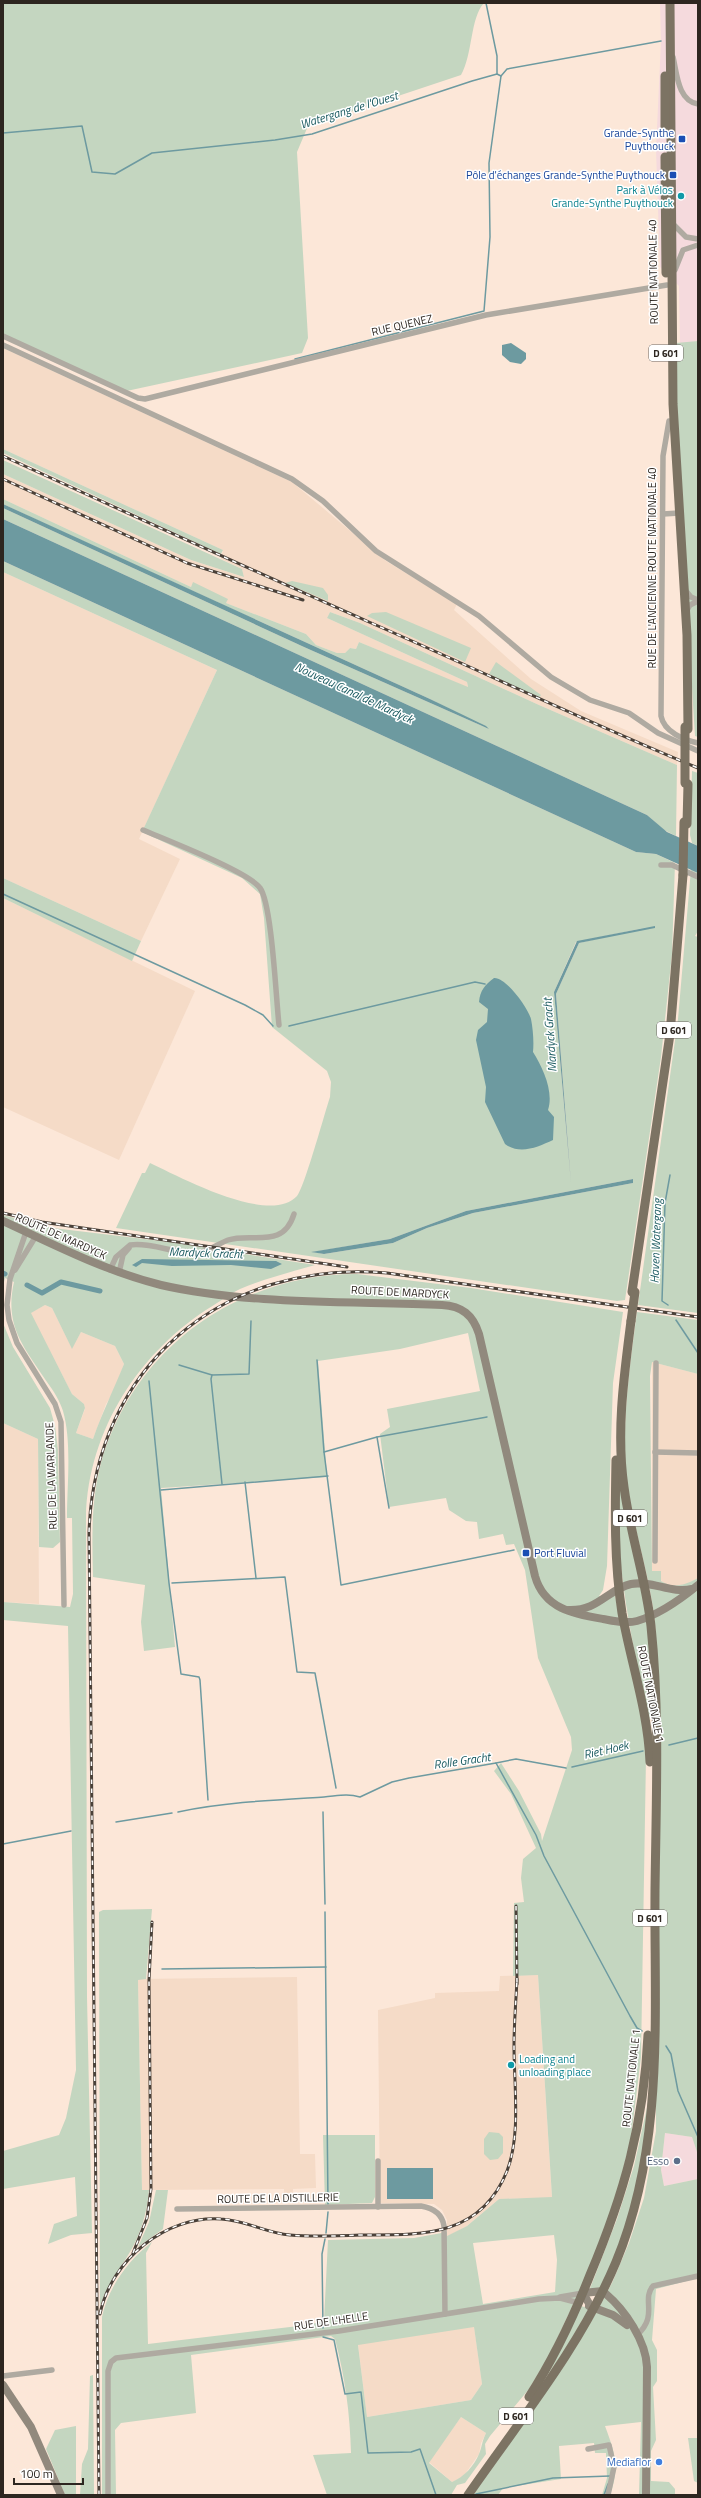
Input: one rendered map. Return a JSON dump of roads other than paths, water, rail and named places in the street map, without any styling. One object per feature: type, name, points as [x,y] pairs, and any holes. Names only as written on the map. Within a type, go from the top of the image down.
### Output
[{"type":"main road","name":"ROUTE NATIONALE 40","points":[[666,3],[664,112],[669,421]]},
{"type":"main road","name":"ROUTE NATIONALE 40","points":[[670,3],[672,313],[677,513]]},
{"type":"main road","name":"D 601","points":[[624,1622],[617,1568],[614,1516],[618,1410],[634,1292],[673,1036],[686,823],[686,614],[669,421]]},
{"type":"main road","name":"D 601","points":[[677,513],[687,728]]},
{"type":"main road","name":"ROUTE DE MARDYCK","points":[[3,1221],[25,1234]]},
{"type":"main road","name":"ROUTE DE MARDYCK","points":[[3,1226],[35,1238],[77,1260],[161,1285],[216,1294],[446,1305],[466,1312],[475,1322],[479,1334],[536,1580],[547,1598],[563,1609],[578,1615],[624,1622],[638,1620],[650,1615],[695,1587]]},
{"type":"main road","name":"D 601","points":[[630,1321],[623,1389],[621,1460],[626,1498],[645,1584],[650,1615]]},
{"type":"main road","points":[[607,1596],[617,1568]]},
{"type":"main road","points":[[563,1609],[585,1609],[598,1604],[607,1596],[619,1589],[633,1584],[645,1584],[675,1591],[695,1587]]},
{"type":"main road","name":"ROUTE NATIONALE 1","points":[[468,2495],[571,2346],[603,2291],[620,2253],[634,2210],[646,2158],[651,2118],[656,1785],[652,1636],[650,1615]]},
{"type":"main road","name":"ROUTE NATIONALE 1","points":[[461,2495],[535,2388],[558,2347],[585,2293],[618,2207],[630,2165],[642,2104],[647,2049],[650,1757],[644,1713],[624,1622]]},
{"type":"main road","points":[[592,2308],[585,2293],[603,2291],[625,2316],[637,2335],[647,2363],[646,2495]]},
{"type":"main road","points":[[579,2303],[619,2318],[637,2335]]},
{"type":"main road","points":[[3,2385],[31,2427],[61,2495]]},
{"type":"street","points":[[671,48],[683,95],[688,101],[698,104]]},
{"type":"street","points":[[672,220],[675,227],[684,236],[691,240],[698,239]]},
{"type":"street","points":[[672,313],[677,260],[683,250],[698,245]]},
{"type":"street","name":"RUE QUENEZ","points":[[3,336],[97,380],[138,398],[145,399],[486,315],[666,285]]},
{"type":"street","points":[[3,345],[292,479],[323,501],[376,551],[479,616],[551,677],[590,700],[629,712],[658,733],[698,751]]},
{"type":"street","name":"RUE DE L'ANCIENNE ROUTE NATIONALE 40","points":[[669,421],[663,454],[661,716],[664,725],[672,733],[698,743]]},
{"type":"street","points":[[663,514],[677,513]]},
{"type":"street","points":[[684,586],[689,596],[698,601]]},
{"type":"street","points":[[686,614],[690,605],[698,601]]},
{"type":"street","points":[[144,830],[246,876],[261,889],[268,912],[279,1025]]},
{"type":"street","points":[[661,865],[672,865],[698,877]]},
{"type":"street","points":[[110,1270],[124,1248],[131,1244],[200,1253],[232,1239],[262,1239],[275,1236],[288,1226],[294,1214]]},
{"type":"street","name":"RUE DE LA WARLANDE","points":[[25,1234],[9,1287],[8,1312],[14,1336],[53,1400],[61,1422],[64,1605]]},
{"type":"street","name":"RUE DE LA WARLANDE","points":[[9,1287],[18,1264],[35,1238]]},
{"type":"street","points":[[119,1273],[126,1251],[139,1245]]},
{"type":"street","points":[[654,1561],[656,1363]]},
{"type":"street","points":[[655,1452],[698,1453]]},
{"type":"street","points":[[378,2161],[378,2207]]},
{"type":"street","name":"ROUTE DE LA DISTILLERIE","points":[[177,2210],[427,2207],[436,2211],[442,2218],[444,2229],[445,2314]]},
{"type":"street","points":[[637,2335],[648,2322],[649,2293],[653,2286],[698,2276]]},
{"type":"street","name":"RUE DE L'HELLE","points":[[108,2495],[108,2371],[111,2362],[122,2356],[339,2331],[585,2293]]},
{"type":"street","name":"RUE DE L'HELLE","points":[[555,2298],[579,2303]]},
{"type":"street","points":[[3,2376],[52,2370]]},
{"type":"street","points":[[588,2449],[609,2445],[614,2467],[608,2495]]},
{"type":"water","points":[[511,343],[526,353],[526,359],[521,364],[510,362],[502,355],[502,345]]},
{"type":"water","points":[[3,504],[430,699],[486,726],[489,729],[304,647],[3,508]]},
{"type":"water","name":"Nouveau Canal de Mardyck","points":[[3,519],[647,815],[667,832],[698,846],[698,873],[656,854],[636,852],[3,561]]},
{"type":"water","points":[[655,926],[655,928],[579,943],[556,994],[571,1183],[554,992],[577,941]]},
{"type":"water","points":[[494,978],[504,982],[516,994],[529,1014],[533,1031],[533,1052],[544,1073],[549,1088],[550,1096],[548,1110],[554,1117],[553,1140],[529,1149],[517,1149],[505,1144],[485,1102],[486,1087],[476,1040],[478,1030],[487,1022],[488,1009],[479,1002],[480,994]]},
{"type":"water","points":[[633,1179],[633,1183],[473,1213],[427,1228],[393,1243],[324,1254],[311,1252],[390,1239],[466,1211]]},
{"type":"water","points":[[142,1259],[276,1261],[282,1264],[271,1269],[231,1265],[172,1266],[142,1263],[136,1267],[132,1265]]},
{"type":"water","points":[[387,2168],[433,2168],[433,2199],[387,2199]]},
{"type":"waterway","points":[[486,3],[497,56],[497,74]]},
{"type":"waterway","name":"Watergang de l'Ouest","points":[[3,133],[82,126],[92,172],[115,174],[152,153],[275,140],[312,134],[472,81],[497,74],[501,76],[507,69],[661,41]]},
{"type":"waterway","points":[[295,359],[484,311],[490,237],[489,163],[501,76]]},
{"type":"waterway","points":[[3,894],[245,1005],[263,1015],[273,1026]]},
{"type":"waterway","points":[[289,1026],[475,982],[485,984]]},
{"type":"waterway","name":"Haven Watergang","points":[[668,1305],[662,1301],[665,1203],[670,1175]]},
{"type":"waterway","name":"Mardyck Gracht","points":[[27,1285],[42,1293],[61,1282],[100,1291]]},
{"type":"waterway","name":"Haven Watergang","points":[[676,1320],[698,1353]]},
{"type":"waterway","points":[[179,1365],[212,1375],[249,1374],[251,1321]]},
{"type":"waterway","points":[[317,1360],[324,1452],[341,1585],[514,1550]]},
{"type":"waterway","points":[[212,1375],[211,1379],[222,1484]]},
{"type":"waterway","points":[[149,1381],[169,1583],[181,1674],[199,1677],[200,1680],[208,1800]]},
{"type":"waterway","points":[[324,1452],[377,1437],[487,1417]]},
{"type":"waterway","points":[[377,1437],[389,1508]]},
{"type":"waterway","points":[[161,1490],[328,1476]]},
{"type":"waterway","points":[[245,1482],[256,1578]]},
{"type":"waterway","points":[[172,1583],[285,1577],[297,1672],[315,1673],[336,1788]]},
{"type":"waterway","name":"Riet Hoek","points":[[669,1745],[698,1738]]},
{"type":"waterway","name":"Riet Hoek","points":[[572,1767],[643,1751]]},
{"type":"waterway","name":"Riet Hoek","points":[[496,1763],[516,1759],[566,1768]]},
{"type":"waterway","name":"Rolle Gracht","points":[[178,1812],[251,1802],[342,1795],[360,1797],[392,1782],[496,1763],[536,1835],[544,1856],[630,2016],[637,2028],[642,2031]]},
{"type":"waterway","points":[[323,1812],[325,1904]]},
{"type":"waterway","name":"Rolle Gracht","points":[[116,1822],[172,1813]]},
{"type":"waterway","name":"Rolle Gracht","points":[[3,1844],[71,1831]]},
{"type":"waterway","points":[[325,1912],[328,2204]]},
{"type":"waterway","points":[[162,1969],[326,1967]]},
{"type":"waterway","name":"Rolle Gracht","points":[[666,2046],[671,2054],[678,2091],[698,2137]]},
{"type":"waterway","points":[[326,2233],[328,2212]]},
{"type":"waterway","points":[[323,2328],[322,2254],[325,2239]]},
{"type":"waterway","points":[[323,2337],[334,2340],[345,2394],[361,2392],[368,2453],[411,2452],[420,2449],[436,2495]]},
{"type":"waterway","points":[[476,2494],[553,2478],[610,2476]]},
{"type":"waterway","points":[[604,2495],[608,2484]]},
{"type":"railway","points":[[3,456],[615,733],[698,768]]},
{"type":"railway","points":[[3,479],[187,563],[303,600]]},
{"type":"railway","points":[[3,1213],[42,1222],[347,1267]]},
{"type":"railway","points":[[99,2495],[89,1533],[97,1473],[115,1420],[143,1374],[179,1335],[222,1305],[272,1284],[328,1273],[387,1273],[698,1317]]},
{"type":"railway","points":[[516,1906],[517,1984]]},
{"type":"railway","points":[[133,2253],[147,2218],[151,2189],[149,1980],[152,1922]]},
{"type":"railway","points":[[100,2314],[106,2294],[116,2276],[129,2259],[144,2245],[161,2233],[180,2225],[200,2220],[221,2219],[290,2235],[325,2236],[405,2234],[446,2228],[465,2221],[481,2209],[495,2193],[507,2171],[514,2142],[516,2110],[514,2037],[517,1979]]},
{"type":"place","name":"Grande-Synthe Puythouck","points":[[682,139]]},
{"type":"place","name":"Pôle d'échanges Grande-Synthe Puythouck","points":[[673,175]]},
{"type":"place","name":"Park à Vélos Grande-Synthe Puythouck","points":[[681,196]]},
{"type":"place","name":"Port Fluvial","points":[[526,1553]]},
{"type":"place","name":"Loading and unloading place","points":[[511,2065]]},
{"type":"place","name":"Esso","points":[[677,2161]]},
{"type":"place","name":"Mediaflor","points":[[659,2462]]}]
